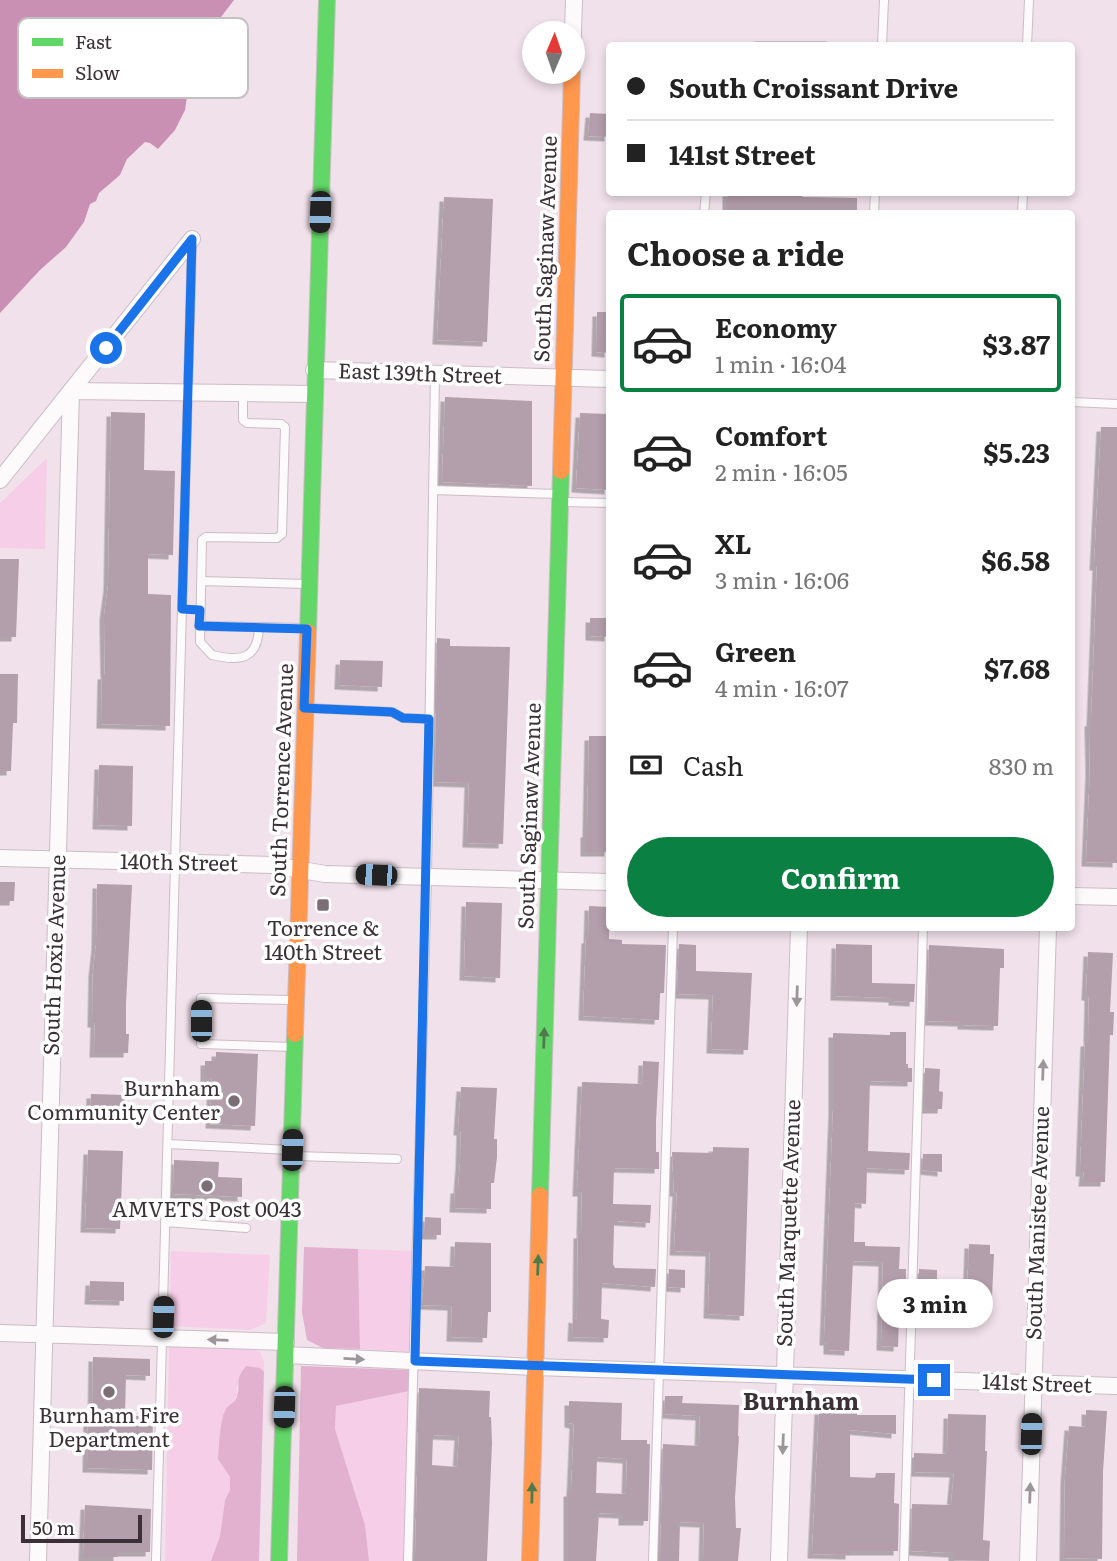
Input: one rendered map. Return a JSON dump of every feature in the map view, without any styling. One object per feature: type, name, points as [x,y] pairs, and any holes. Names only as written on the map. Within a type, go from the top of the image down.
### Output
[{"type":"main road","name":"South Torrence Avenue","points":[[279,1561],[326,3]]},
{"type":"main road","name":"South Saginaw Avenue","points":[[530,1561],[572,84]]},
{"type":"street","points":[[573,21],[574,0]]},
{"type":"street","points":[[0,480],[192,239]]},
{"type":"street","name":"East 139th Street","points":[[314,370],[606,379]]},
{"type":"street","name":"East 139th Street","points":[[71,391],[314,394]]},
{"type":"street","name":"South Hoxie Avenue","points":[[38,1561],[71,391]]},
{"type":"street","name":"140th Street","points":[[0,859],[273,865],[325,874],[606,882]]},
{"type":"street","points":[[1075,896],[1117,897]]},
{"type":"street","name":"South Marquette Avenue","points":[[779,1561],[799,931]]},
{"type":"street","name":"South Manistee Avenue","points":[[1028,1561],[1048,931]]},
{"type":"street","name":"141st Street","points":[[0,1333],[162,1338],[415,1361],[535,1367],[1117,1386]]},
{"type":"lane","points":[[882,42],[884,0]]},
{"type":"lane","points":[[1027,42],[1029,0]]},
{"type":"lane","points":[[156,1561],[192,239]]},
{"type":"lane","points":[[408,1561],[427,877],[435,374]]},
{"type":"lane","points":[[243,393],[243,420],[247,423],[281,424],[285,427],[282,534],[277,538],[206,537],[202,540],[200,642],[212,655],[231,657],[250,654],[258,642],[259,627]]},
{"type":"lane","points":[[1075,402],[1117,404]]},
{"type":"lane","points":[[433,490],[606,503]]},
{"type":"lane","points":[[201,580],[308,584]]},
{"type":"lane","points":[[182,609],[200,610]]},
{"type":"lane","points":[[199,626],[307,629]]},
{"type":"lane","points":[[304,708],[392,712],[403,718],[429,719]]},
{"type":"lane","points":[[653,1561],[673,931]]},
{"type":"lane","points":[[904,1561],[923,931]]},
{"type":"lane","points":[[295,1047],[201,1044],[201,998],[296,1000]]},
{"type":"lane","points":[[168,1144],[397,1159]]},
{"type":"lane","points":[[165,1222],[246,1228]]},
{"type":"shaded area","points":[[0,0],[234,0],[220,18],[18,18],[18,98],[187,98],[185,110],[175,130],[158,149],[145,142],[127,159],[120,175],[90,204],[84,222],[66,247],[40,270],[0,313]]},
{"type":"shaded area","points":[[47,458],[45,549],[0,548],[0,503]]},
{"type":"shaded area","points":[[304,1247],[358,1249],[360,1349],[323,1348],[307,1340],[302,1312]]},
{"type":"shaded area","points":[[358,1249],[413,1251],[410,1352],[360,1349]]},
{"type":"shaded area","points":[[171,1251],[270,1255],[266,1323],[250,1330],[170,1326]]},
{"type":"shaded area","points":[[169,1346],[252,1349],[260,1352],[264,1361],[264,1372],[260,1368],[236,1387],[238,1395],[223,1418],[218,1459],[230,1477],[230,1490],[225,1500],[220,1536],[211,1561],[165,1561]]},
{"type":"shaded area","points":[[246,1366],[260,1368],[264,1372],[259,1561],[211,1561],[220,1536],[225,1500],[230,1490],[230,1477],[218,1459],[221,1426],[226,1409],[237,1397],[239,1378]]},
{"type":"shaded area","points":[[301,1366],[409,1370],[409,1391],[336,1406],[335,1429],[365,1525],[369,1561],[297,1561]]},
{"type":"shaded area","points":[[409,1391],[404,1561],[369,1561],[365,1525],[335,1429],[336,1406]]},
{"type":"building","points":[[590,113],[606,114],[606,137],[588,136]]},
{"type":"building","points":[[727,196],[857,198],[857,210],[727,210]]},
{"type":"building","points":[[444,197],[493,199],[487,342],[437,340]]},
{"type":"building","points":[[597,312],[606,312],[606,353],[596,352]]},
{"type":"building","points":[[445,397],[532,401],[532,486],[442,482]]},
{"type":"building","points":[[111,412],[145,413],[144,470],[175,471],[173,555],[148,554],[148,594],[171,595],[170,726],[101,724],[102,675],[105,675],[104,616],[108,586]]},
{"type":"building","points":[[580,413],[606,414],[606,490],[576,488]]},
{"type":"building","points":[[1101,427],[1117,427],[1117,863],[1086,862],[1089,722],[1097,566],[1094,566]]},
{"type":"building","points":[[0,559],[19,559],[16,637],[0,637]]},
{"type":"building","points":[[590,618],[606,618],[606,637],[590,636]]},
{"type":"building","points":[[437,638],[450,639],[450,646],[510,647],[503,844],[467,843],[469,783],[435,782]]},
{"type":"building","points":[[340,660],[383,661],[382,687],[339,685]]},
{"type":"building","points":[[0,674],[18,674],[17,723],[13,723],[11,771],[0,771]]},
{"type":"building","points":[[589,736],[606,736],[606,852],[585,852]]},
{"type":"building","points":[[99,765],[133,766],[132,826],[97,825]]},
{"type":"building","points":[[0,882],[15,882],[14,901],[0,901]]},
{"type":"building","points":[[97,884],[132,885],[126,1004],[128,1053],[94,1053],[95,1023],[92,1023]]},
{"type":"building","points":[[466,902],[502,903],[500,978],[464,976]]},
{"type":"building","points":[[589,906],[606,907],[606,931],[609,931],[609,939],[622,940],[622,944],[666,945],[664,993],[660,993],[659,1020],[583,1016]]},
{"type":"building","points":[[679,944],[696,945],[696,971],[752,973],[748,1050],[711,1049],[713,995],[677,994]]},
{"type":"building","points":[[836,944],[872,945],[872,983],[915,984],[914,1002],[893,1001],[893,998],[835,996]]},
{"type":"building","points":[[929,945],[1004,949],[1004,968],[1000,968],[998,1026],[927,1021]]},
{"type":"building","points":[[1088,952],[1113,953],[1110,1012],[1114,1012],[1113,1035],[1110,1035],[1105,1182],[1083,1182],[1084,1172],[1080,1172],[1085,1042],[1088,1042]]},
{"type":"building","points":[[890,1032],[906,1032],[906,1064],[908,1068],[912,1068],[912,1082],[870,1081],[868,1151],[910,1153],[909,1170],[867,1168],[866,1204],[855,1203],[854,1242],[865,1242],[865,1246],[900,1247],[899,1269],[906,1269],[906,1287],[900,1286],[898,1347],[881,1346],[883,1262],[853,1261],[849,1351],[828,1350],[828,1341],[824,1341],[833,1111],[833,1033],[890,1035]]},
{"type":"building","name":"Burnham Community Center","points":[[216,1052],[258,1054],[255,1126],[210,1124],[212,1078],[205,1078],[205,1061],[216,1061]]},
{"type":"building","points":[[643,1061],[659,1062],[656,1152],[659,1152],[659,1169],[614,1168],[613,1204],[651,1205],[650,1223],[617,1221],[617,1225],[614,1225],[613,1264],[615,1268],[656,1269],[655,1287],[602,1283],[601,1319],[609,1320],[608,1338],[572,1337],[573,1318],[577,1319],[578,1234],[581,1234],[582,1192],[577,1192],[582,1082],[642,1084]]},
{"type":"building","points":[[925,1068],[940,1069],[942,1109],[925,1109]]},
{"type":"building","points":[[461,1087],[497,1088],[494,1139],[497,1139],[497,1157],[494,1183],[491,1183],[491,1209],[454,1208],[460,1164],[461,1131],[458,1131]]},
{"type":"building","points":[[91,1094],[125,1095],[124,1114],[90,1113]]},
{"type":"building","points":[[713,1147],[749,1148],[744,1316],[708,1314],[710,1252],[674,1251],[677,1192],[674,1192],[672,1152],[713,1153]]},
{"type":"building","points":[[88,1150],[123,1151],[120,1229],[85,1228]]},
{"type":"building","points":[[923,1154],[942,1154],[942,1172],[922,1170]]},
{"type":"building","name":"AMVETS Post 0043","points":[[174,1160],[219,1162],[218,1177],[242,1178],[242,1197],[173,1194]]},
{"type":"building","points":[[425,1217],[441,1218],[441,1235],[424,1235]]},
{"type":"building","points":[[455,1242],[491,1243],[491,1312],[488,1312],[487,1338],[451,1337],[452,1306],[422,1305],[425,1266],[454,1267]]},
{"type":"building","points":[[969,1244],[990,1245],[990,1254],[994,1254],[992,1297],[967,1296]]},
{"type":"building","points":[[669,1269],[685,1270],[685,1288],[668,1287]]},
{"type":"building","points":[[919,1269],[937,1270],[937,1288],[919,1287]]},
{"type":"building","points":[[90,1281],[124,1282],[124,1301],[89,1300]]},
{"type":"building","points":[[93,1357],[150,1359],[150,1376],[126,1375],[125,1416],[153,1416],[152,1470],[87,1468],[88,1420],[92,1420]]},
{"type":"building","points":[[419,1388],[490,1391],[492,1443],[487,1561],[415,1561]],"holes":[[[433,1435],[459,1436],[457,1467],[432,1465]]]},
{"type":"building","points":[[665,1396],[683,1396],[682,1403],[739,1405],[735,1498],[736,1528],[741,1528],[738,1561],[703,1561],[704,1523],[680,1522],[679,1561],[660,1561],[663,1444],[699,1446],[700,1416],[664,1414]]},
{"type":"building","points":[[569,1401],[622,1403],[621,1440],[647,1440],[647,1444],[650,1444],[648,1521],[623,1521],[623,1514],[599,1513],[596,1561],[568,1561],[568,1492],[571,1492],[574,1424],[569,1423]],"holes":[[[597,1457],[627,1459],[626,1494],[596,1493]]]},
{"type":"building","points":[[819,1410],[857,1411],[857,1415],[896,1415],[896,1434],[850,1430],[850,1477],[875,1478],[876,1473],[895,1473],[894,1503],[899,1504],[898,1551],[850,1551],[850,1555],[812,1554]]},
{"type":"building","points":[[1086,1410],[1107,1411],[1102,1559],[1064,1558],[1069,1426],[1086,1427]]},
{"type":"building","points":[[948,1414],[986,1415],[983,1540],[990,1541],[989,1561],[953,1560],[953,1553],[911,1551],[912,1504],[951,1505],[954,1473],[914,1472],[914,1453],[947,1454]]},
{"type":"building","points":[[85,1505],[151,1509],[150,1552],[118,1552],[118,1557],[83,1557]]},
{"type":"traffic: fast","points":[[308,632],[327,0]]},
{"type":"traffic: fast","points":[[540,1195],[561,471]]},
{"type":"traffic: fast","points":[[279,1561],[295,1034]]},
{"type":"traffic: slow","points":[[561,471],[572,84]]},
{"type":"traffic: slow","points":[[295,1034],[308,632]]},
{"type":"traffic: slow","points":[[530,1561],[540,1195]]},
{"type":"place","name":"Torrence & 140th Street","points":[[323,905]]},
{"type":"place","name":"Burnham Community Center","points":[[234,1101]]},
{"type":"place","name":"AMVETS Post 0043","points":[[207,1186]]},
{"type":"place","name":"Burnham Fire Department","points":[[109,1392]]},
{"type":"district","name":"Burnham","points":[[801,1402]]},
{"type":"route","points":[[106,348],[192,239],[182,609],[200,610],[199,626],[307,629],[304,708],[392,712],[403,718],[429,719],[415,1361],[934,1380]]}]
